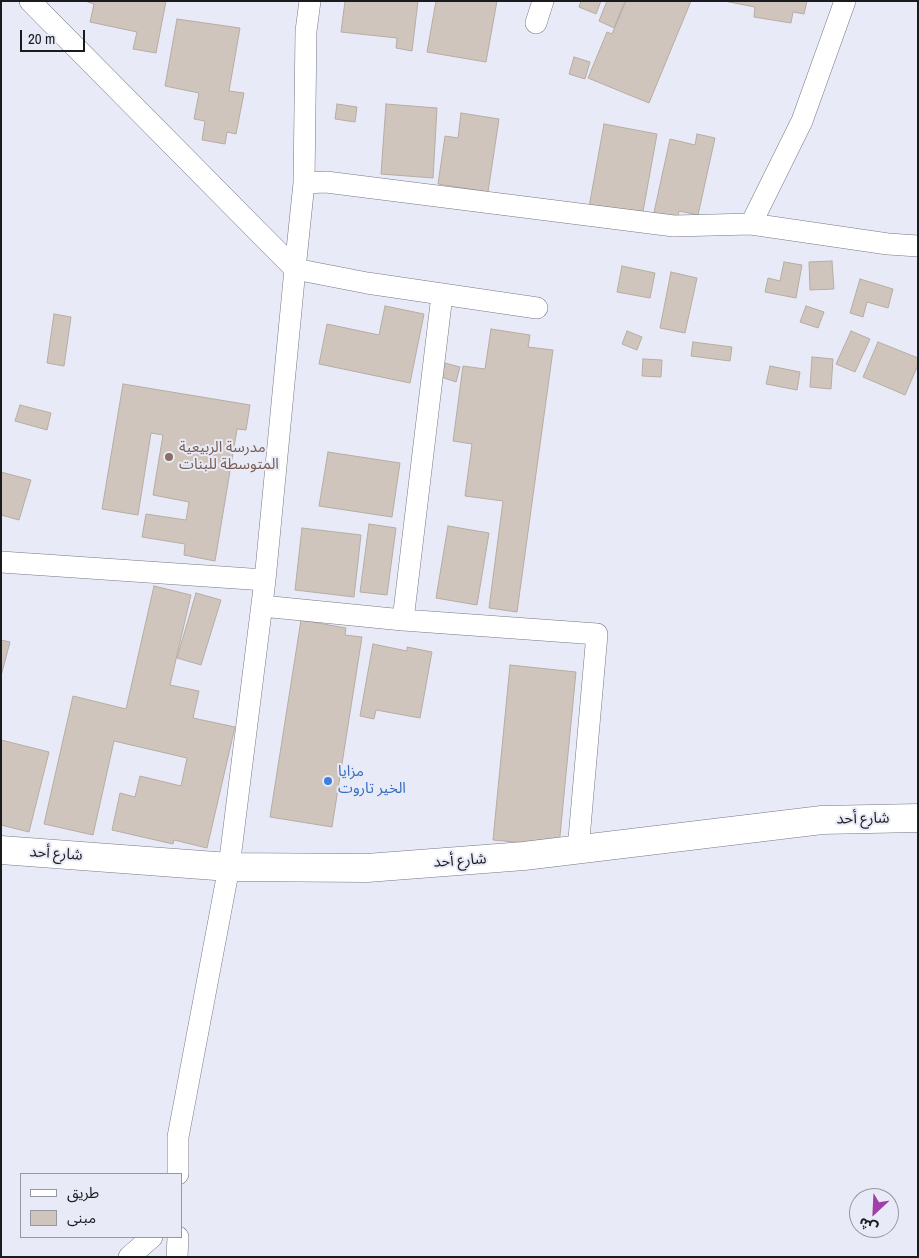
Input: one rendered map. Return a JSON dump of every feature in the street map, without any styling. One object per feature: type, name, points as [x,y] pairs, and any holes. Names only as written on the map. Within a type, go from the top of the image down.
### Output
[{"type":"main road","name":"شارع أحد","points":[[1,850],[229,866],[367,868],[524,856],[822,820],[918,818]]},
{"type":"street","points":[[30,1],[295,269],[442,295],[537,308]]},
{"type":"street","points":[[178,1173],[178,1137],[229,866],[265,580],[304,183],[306,31],[310,1]]},
{"type":"street","points":[[536,23],[543,1]]},
{"type":"street","points":[[751,224],[802,121],[846,1]]},
{"type":"street","points":[[304,183],[326,182],[674,226],[751,224],[888,244],[918,246]]},
{"type":"street","points":[[403,620],[442,295]]},
{"type":"street","points":[[1,562],[265,580]]},
{"type":"street","points":[[262,606],[403,620],[597,634],[578,850]]},
{"type":"street","points":[[129,1257],[151,1238]]},
{"type":"street","points":[[178,1238],[178,1257]]},
{"type":"building","points":[[85,1],[166,1],[156,53],[133,49],[137,32],[90,22],[94,4]]},
{"type":"building","points":[[345,1],[418,1],[412,51],[396,48],[397,38],[341,32]]},
{"type":"building","points":[[436,1],[497,1],[486,62],[427,52]]},
{"type":"building","points":[[581,1],[601,1],[596,14],[579,7]]},
{"type":"building","points":[[607,1],[625,1],[614,28],[599,21]]},
{"type":"building","points":[[626,1],[691,1],[649,103],[588,78],[607,32],[612,34]]},
{"type":"building","points":[[724,1],[807,1],[804,14],[793,12],[791,23],[754,17],[755,7]]},
{"type":"building","points":[[177,19],[240,28],[229,91],[244,93],[236,134],[227,132],[225,144],[202,140],[205,121],[194,119],[199,93],[165,86]]},
{"type":"building","points":[[574,57],[590,62],[585,79],[569,74]]},
{"type":"building","points":[[337,104],[357,107],[355,122],[335,119]]},
{"type":"building","points":[[386,104],[437,108],[433,178],[381,174]]},
{"type":"building","points":[[461,113],[499,119],[488,192],[438,184],[445,136],[458,138]]},
{"type":"building","points":[[604,124],[657,134],[642,217],[589,207]]},
{"type":"building","points":[[697,134],[715,138],[698,215],[679,211],[677,222],[653,217],[670,139],[695,145]]},
{"type":"building","points":[[832,261],[834,289],[810,290],[809,262]]},
{"type":"building","points":[[784,262],[802,265],[796,298],[765,292],[768,278],[780,281]]},
{"type":"building","points":[[622,266],[655,273],[650,298],[617,292]]},
{"type":"building","points":[[671,272],[697,278],[685,333],[660,328]]},
{"type":"building","points":[[860,279],[893,289],[888,308],[867,302],[863,317],[850,313]]},
{"type":"building","points":[[385,306],[424,314],[410,383],[319,364],[327,324],[379,335]]},
{"type":"building","points":[[806,306],[824,312],[818,328],[800,322]]},
{"type":"building","points":[[54,314],[71,317],[64,366],[47,363]]},
{"type":"building","points":[[491,329],[530,335],[528,347],[553,350],[517,612],[489,608],[503,501],[465,496],[472,444],[453,441],[463,366],[485,369]]},
{"type":"building","points":[[627,331],[642,337],[637,350],[622,344]]},
{"type":"building","points":[[851,331],[870,339],[855,372],[836,364]]},
{"type":"building","points":[[693,342],[732,347],[730,361],[691,356]]},
{"type":"building","points":[[878,342],[918,358],[918,365],[905,395],[863,377]]},
{"type":"building","points":[[812,357],[833,359],[831,389],[810,387]]},
{"type":"building","points":[[643,359],[662,360],[661,377],[642,376]]},
{"type":"building","points":[[445,363],[460,367],[456,382],[441,377]]},
{"type":"building","points":[[770,366],[800,372],[797,390],[766,384]]},
{"type":"building","points":[[123,384],[250,405],[246,430],[237,429],[215,561],[184,555],[185,544],[142,537],[146,514],[186,520],[189,502],[153,495],[163,435],[151,433],[138,515],[102,509]]},
{"type":"building","points":[[20,405],[51,413],[47,430],[15,421]]},
{"type":"building","points":[[328,452],[400,463],[392,517],[319,506]]},
{"type":"building","points":[[1,472],[31,480],[19,520],[1,515]]},
{"type":"building","points":[[369,524],[396,528],[387,595],[360,592]]},
{"type":"building","points":[[448,526],[489,533],[477,605],[436,598]]},
{"type":"building","points":[[302,528],[361,535],[354,597],[295,590]]},
{"type":"building","points":[[154,586],[191,595],[170,685],[199,691],[193,718],[235,727],[207,848],[174,840],[173,844],[112,830],[120,793],[135,797],[140,776],[181,786],[187,758],[114,741],[93,835],[44,824],[73,696],[126,709]]},
{"type":"building","points":[[196,593],[221,600],[201,665],[177,658]]},
{"type":"building","points":[[301,620],[346,628],[345,635],[362,637],[332,827],[270,817]]},
{"type":"building","points":[[1,640],[10,642],[1,676]]},
{"type":"building","points":[[373,644],[407,651],[407,647],[432,652],[420,718],[376,710],[374,719],[360,716]]},
{"type":"building","points":[[510,665],[576,672],[559,846],[493,840]]},
{"type":"building","points":[[1,740],[49,752],[29,832],[1,825]]},
{"type":"place","name":"مدرسة الربيعية المتوسطة للبنات","points":[[169,457]]},
{"type":"place","name":"مزايا الخير تاروت","points":[[328,781]]}]
